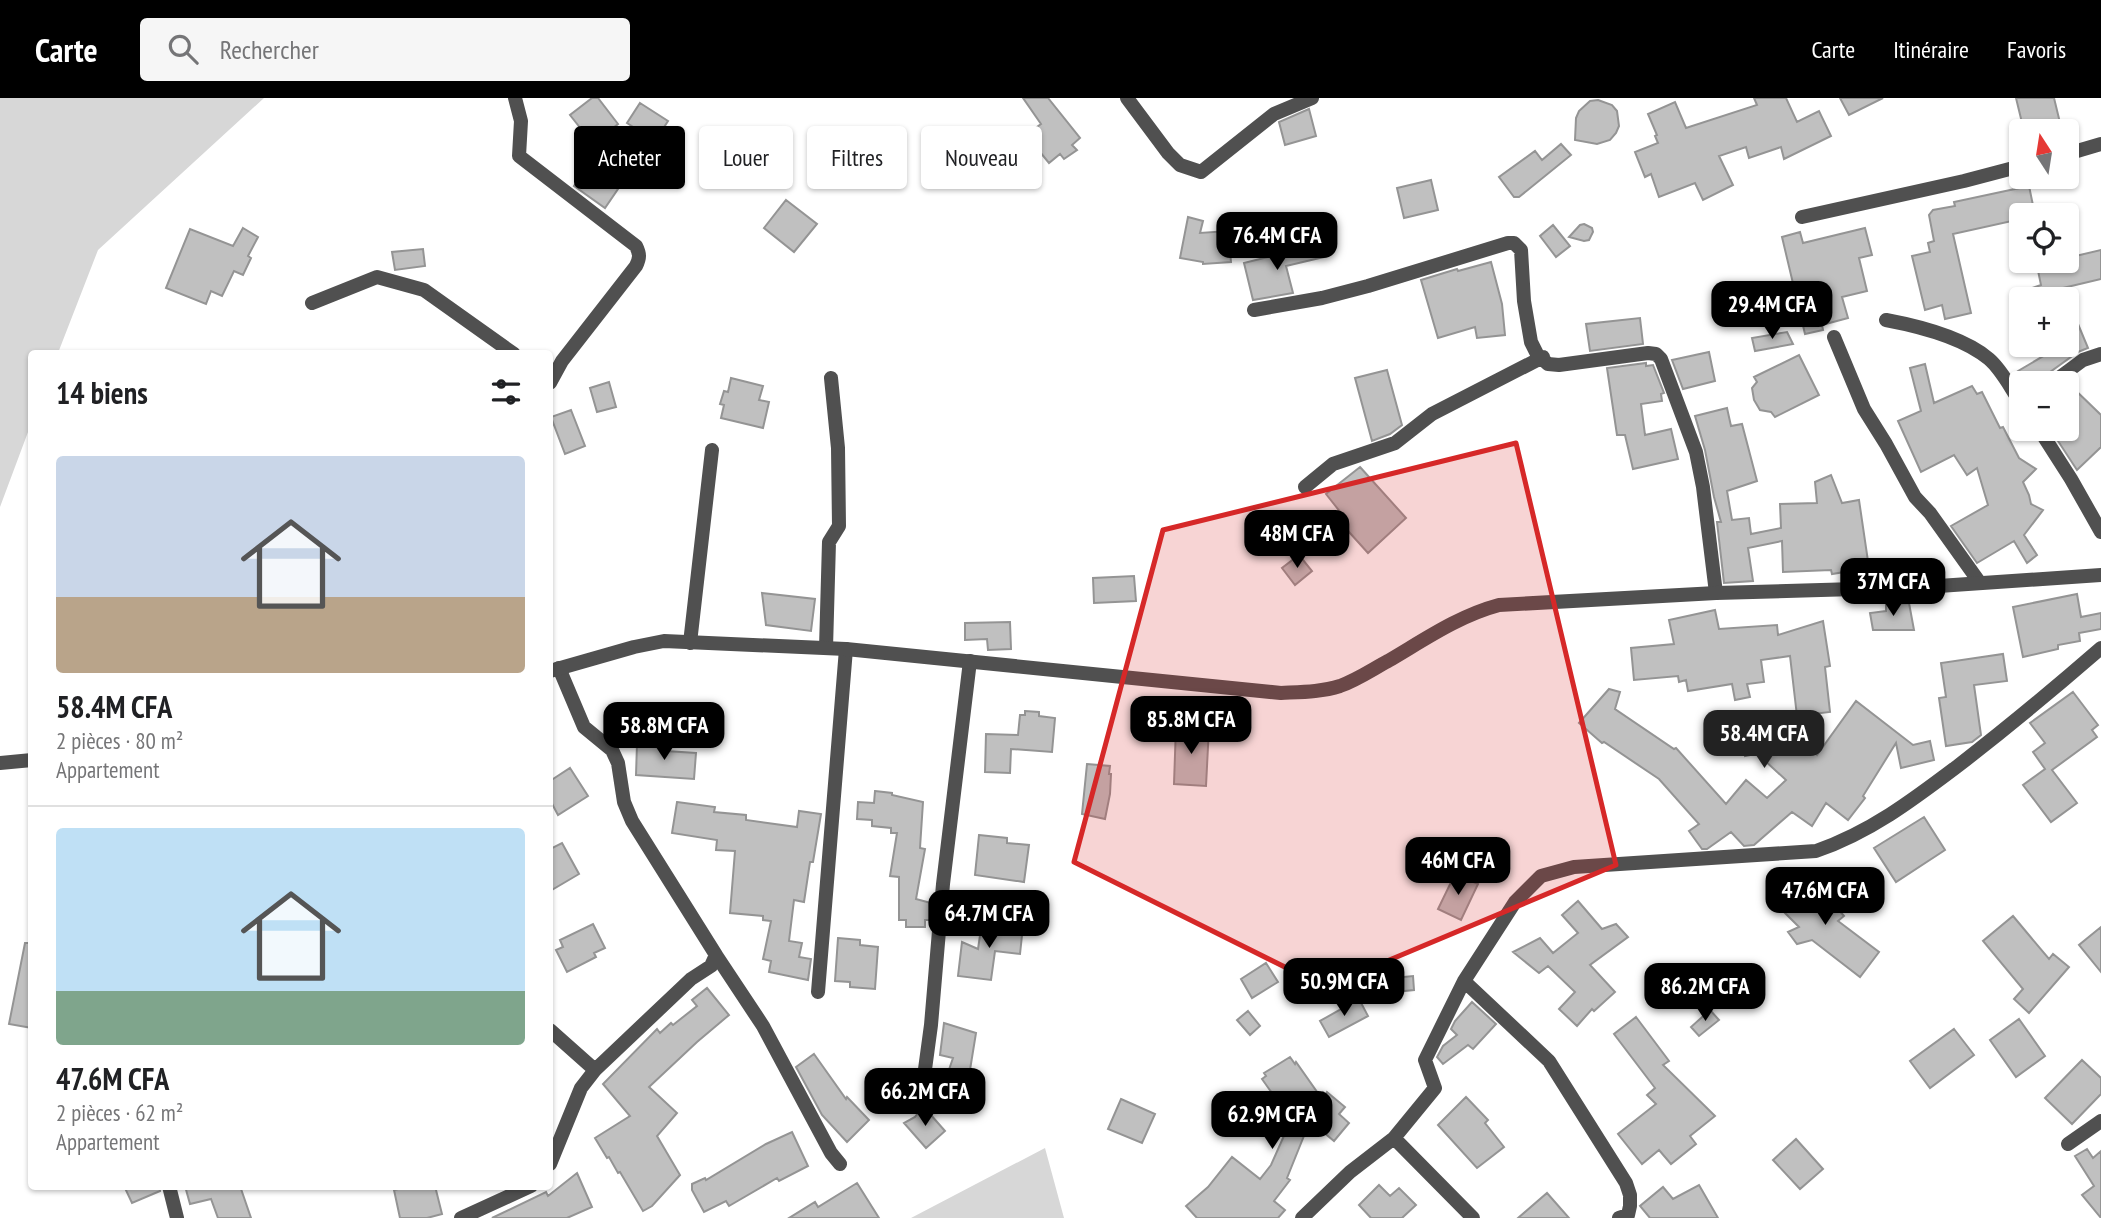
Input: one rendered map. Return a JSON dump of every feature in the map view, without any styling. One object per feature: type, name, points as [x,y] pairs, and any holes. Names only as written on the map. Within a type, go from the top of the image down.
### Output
[{"type":"street","points":[[515,98],[522,121],[519,156],[639,251],[636,266],[553,375]]},
{"type":"street","points":[[1127,98],[1180,165],[1201,172],[1274,114],[1312,98]]},
{"type":"street","points":[[2079,150],[2101,144]]},
{"type":"street","points":[[1802,217],[2009,169]]},
{"type":"street","points":[[1254,310],[1322,298],[1495,246],[1514,243],[1521,250],[1524,301],[1531,342],[1537,354],[1548,364],[1559,365],[1648,353],[1656,354],[1661,359],[1696,452],[1703,486],[1716,593]]},
{"type":"street","points":[[312,303],[377,276],[424,290],[508,350]]},
{"type":"street","points":[[1886,320],[1922,327],[1976,350],[1990,360],[2009,386]]},
{"type":"street","points":[[1834,337],[1864,409],[1915,497],[1930,513],[1980,583]]},
{"type":"street","points":[[2068,371],[2083,360],[2101,354]]},
{"type":"street","points":[[1305,487],[1333,464],[1395,443],[1432,414],[1543,357]]},
{"type":"street","points":[[826,648],[829,542],[839,526],[838,448],[831,378]]},
{"type":"street","points":[[2047,441],[2101,532]]},
{"type":"street","points":[[690,643],[712,450]]},
{"type":"street","points":[[840,1164],[831,1153],[763,1026],[632,821],[624,802],[618,763],[612,750],[583,727],[554,669],[664,641],[846,649],[1281,693],[1312,691],[1340,685],[1367,673],[1457,620],[1475,611],[1499,605],[1716,593],[1924,587],[2101,575]]},
{"type":"street","points":[[1302,1218],[1350,1172],[1394,1138],[1435,1088],[1425,1060],[1464,981],[1515,902],[1541,876],[1574,867],[1816,851],[1836,844],[1904,807],[2013,723],[2101,648]]},
{"type":"street","points":[[818,992],[846,649]]},
{"type":"street","points":[[911,1102],[923,1084],[931,1025],[943,884],[970,662]]},
{"type":"street","points":[[0,763],[28,760]]},
{"type":"street","points":[[553,1157],[581,1088],[595,1070],[691,979],[711,966],[716,955]]},
{"type":"street","points":[[1464,981],[1549,1061],[1626,1183],[1630,1206],[1628,1215],[1619,1218]]},
{"type":"street","points":[[553,1033],[595,1070]]},
{"type":"street","points":[[2068,1144],[2101,1121]]},
{"type":"street","points":[[1394,1138],[1473,1218]]},
{"type":"street","points":[[170,1190],[177,1218]]},
{"type":"street","points":[[461,1218],[522,1190]]},
{"type":"highlighted area","points":[[1516,443],[1616,865],[1325,987],[1074,862],[1163,530]]},
{"type":"shaded area","points":[[0,98],[264,98],[98,250],[59,350],[28,350],[28,432],[0,507]]},
{"type":"shaded area","points":[[1045,1148],[1064,1218],[911,1218]]},
{"type":"building","points":[[592,98],[598,98],[618,124],[579,126],[570,115]]},
{"type":"building","points":[[1023,98],[1048,98],[1080,138],[1072,145],[1077,150],[1064,159],[1060,154],[1049,163],[1042,154],[1042,126],[1038,126],[1041,124]]},
{"type":"building","points":[[1754,98],[1786,98],[1797,122],[1819,111],[1831,136],[1784,159],[1781,147],[1749,158],[1746,147],[1719,156],[1733,185],[1703,200],[1695,183],[1659,197],[1651,174],[1645,177],[1635,152],[1658,143],[1648,114],[1675,102],[1686,128],[1757,105]]},
{"type":"building","points":[[1840,98],[1883,98],[1849,115]]},
{"type":"building","points":[[2016,98],[2054,98],[2059,119],[2021,119]]},
{"type":"building","points":[[1598,100],[1612,105],[1617,111],[1619,126],[1616,133],[1610,140],[1597,144],[1575,140],[1579,111],[1590,101]]},
{"type":"building","points":[[640,103],[668,121],[665,126],[632,126],[627,123]]},
{"type":"building","points":[[1309,109],[1316,136],[1285,145],[1279,122]]},
{"type":"building","points":[[1561,144],[1571,155],[1519,197],[1514,197],[1499,177],[1535,151],[1542,160]]},
{"type":"building","points":[[1431,180],[1438,210],[1404,218],[1397,188]]},
{"type":"building","points":[[578,189],[618,189],[605,208]]},
{"type":"building","points":[[2015,189],[2030,189],[2033,203],[2009,203],[2009,222],[1953,234],[1971,313],[1945,319],[1942,305],[1925,310],[1912,256],[1930,252],[1928,243],[1934,241],[1929,215],[1933,210],[1955,206],[1954,202]]},
{"type":"building","points":[[786,200],[817,224],[794,252],[764,228]]},
{"type":"building","points":[[1188,217],[1203,221],[1200,233],[1228,231],[1231,262],[1203,264],[1180,258]]},
{"type":"building","points":[[1553,225],[1570,246],[1556,257],[1540,236]]},
{"type":"building","points":[[1580,225],[1592,228],[1589,240],[1569,237]]},
{"type":"building","points":[[243,228],[258,237],[248,256],[251,258],[243,275],[234,271],[222,296],[211,291],[206,304],[166,288],[190,229],[233,246]]},
{"type":"building","points":[[1865,228],[1872,255],[1859,258],[1867,291],[1842,297],[1848,318],[1822,325],[1823,330],[1805,334],[1782,237],[1800,232],[1803,243]]},
{"type":"building","points":[[1320,244],[1324,257],[1286,266],[1293,293],[1253,300],[1244,263]]},
{"type":"building","points":[[423,249],[425,266],[395,270],[392,252]]},
{"type":"building","points":[[2101,250],[2101,279],[2067,287],[2035,287],[2041,285],[2038,273],[2079,273],[2079,255]]},
{"type":"building","points":[[1491,262],[1502,304],[1505,335],[1477,338],[1475,327],[1438,338],[1421,280]]},
{"type":"building","points":[[1640,318],[1643,344],[1590,351],[1586,324]]},
{"type":"building","points":[[2079,326],[2088,348],[2079,352]]},
{"type":"building","points":[[1787,332],[1793,344],[1755,351],[1752,338]]},
{"type":"building","points":[[1709,352],[1715,381],[1683,389],[1672,360]]},
{"type":"building","points":[[1799,355],[1819,395],[1775,417],[1771,412],[1760,410],[1754,400],[1752,388],[1757,382],[1754,377]]},
{"type":"building","points":[[2042,357],[2071,357],[2052,371],[2018,371]]},
{"type":"building","points":[[1646,363],[1646,366],[1653,365],[1664,393],[1661,394],[1662,401],[1641,404],[1645,435],[1671,429],[1678,459],[1633,469],[1625,435],[1617,435],[1607,368]]},
{"type":"building","points":[[1925,364],[1934,403],[1972,386],[1977,394],[1982,392],[2019,458],[2036,469],[2023,482],[2031,504],[2043,510],[2024,535],[2037,555],[2027,563],[2014,541],[1977,563],[1951,526],[1988,505],[1977,468],[1967,475],[1954,455],[1921,472],[1898,421],[1921,411],[1910,368]]},
{"type":"building","points":[[1387,370],[1402,425],[1390,434],[1372,441],[1355,378]]},
{"type":"building","points":[[731,378],[763,386],[759,400],[769,402],[763,428],[721,418],[724,405],[720,404],[724,391],[728,392]]},
{"type":"building","points":[[609,382],[616,407],[597,412],[590,388]]},
{"type":"building","points":[[2079,394],[2101,415],[2101,447],[2077,470],[2058,441],[2079,441]]},
{"type":"building","points":[[1727,408],[1731,426],[1742,424],[1757,481],[1727,491],[1732,520],[1749,518],[1751,534],[1781,528],[1780,504],[1817,503],[1815,482],[1831,475],[1842,503],[1859,500],[1869,568],[1832,574],[1831,570],[1783,572],[1782,541],[1748,548],[1753,581],[1724,583],[1717,522],[1721,522],[1695,416]]},
{"type":"building","points":[[571,410],[585,446],[565,454],[553,416]]},
{"type":"building","points":[[1360,467],[1406,518],[1368,553],[1340,522],[1345,518],[1326,494]]},
{"type":"building","points":[[1299,555],[1312,571],[1295,585],[1282,568]]},
{"type":"building","points":[[1134,576],[1136,601],[1094,603],[1093,578]]},
{"type":"building","points":[[762,593],[815,599],[811,631],[766,625]]},
{"type":"building","points":[[2077,594],[2081,617],[2101,613],[2101,629],[2079,633],[2080,641],[2058,645],[2058,649],[2023,657],[2013,607]]},
{"type":"building","points":[[1909,603],[1914,630],[1873,630],[1870,613],[1886,611],[1886,604]]},
{"type":"building","points":[[1715,610],[1719,629],[1777,625],[1778,635],[1823,621],[1830,666],[1825,667],[1830,712],[1797,716],[1790,656],[1761,660],[1764,682],[1747,684],[1750,697],[1735,700],[1732,684],[1688,691],[1686,680],[1679,682],[1678,676],[1634,680],[1631,648],[1674,644],[1669,620]]},
{"type":"building","points":[[1010,622],[1011,649],[988,650],[987,639],[965,640],[965,623]]},
{"type":"building","points":[[2003,654],[2007,681],[1974,685],[1981,735],[1972,742],[1946,746],[1939,698],[1946,697],[1941,663]]},
{"type":"building","points":[[1609,689],[1620,692],[1615,709],[1676,748],[1726,804],[1746,780],[1767,798],[1786,780],[1763,759],[1770,751],[1745,756],[1739,724],[1777,720],[1817,755],[1856,701],[1913,745],[1930,741],[1934,760],[1901,768],[1896,743],[1863,796],[1865,798],[1848,820],[1826,803],[1812,826],[1792,812],[1754,845],[1744,846],[1731,832],[1707,849],[1702,849],[1689,831],[1699,824],[1659,779],[1602,743],[1579,723]]},
{"type":"building","points":[[2073,692],[2098,725],[2092,730],[2097,737],[2052,770],[2077,803],[2051,822],[2023,785],[2045,769],[2033,752],[2045,743],[2030,723]]},
{"type":"building","points":[[1025,711],[1039,712],[1039,716],[1055,718],[1052,752],[1011,749],[1010,773],[985,772],[986,734],[1018,735],[1020,715],[1025,715]]},
{"type":"building","points":[[1176,726],[1209,727],[1206,786],[1174,784]]},
{"type":"building","points":[[637,744],[666,745],[666,751],[696,753],[694,779],[636,775]]},
{"type":"building","points":[[1087,764],[1110,766],[1110,794],[1105,819],[1082,814]]},
{"type":"building","points":[[570,768],[588,796],[558,815],[553,806],[553,779]]},
{"type":"building","points":[[875,791],[923,802],[920,848],[925,849],[916,899],[931,903],[930,920],[925,920],[925,927],[906,927],[906,920],[899,920],[899,877],[890,876],[897,833],[891,833],[891,828],[872,826],[872,820],[857,819],[858,802],[874,803]]},
{"type":"building","points":[[677,802],[715,807],[714,812],[746,815],[746,820],[797,827],[799,811],[821,814],[804,902],[794,900],[789,941],[802,943],[799,957],[811,959],[808,980],[769,972],[771,961],[763,959],[771,921],[763,920],[763,916],[730,913],[735,851],[716,850],[717,840],[672,833]]},
{"type":"building","points":[[1924,817],[1945,850],[1896,882],[1874,848]]},
{"type":"building","points":[[979,835],[1007,838],[1007,843],[1029,845],[1024,882],[975,875]]},
{"type":"building","points":[[562,843],[579,874],[553,889],[553,848]]},
{"type":"building","points":[[1455,874],[1478,884],[1461,920],[1438,909]]},
{"type":"building","points":[[1807,876],[1830,905],[1833,903],[1844,916],[1838,921],[1879,952],[1860,977],[1812,940],[1797,944],[1788,932],[1799,927],[1774,902]]},
{"type":"building","points":[[1578,901],[1602,929],[1616,924],[1628,937],[1590,965],[1615,992],[1594,1011],[1592,1009],[1577,1026],[1559,1009],[1575,992],[1548,966],[1539,973],[1513,952],[1540,938],[1553,953],[1578,933],[1562,915]]},
{"type":"building","points":[[2013,916],[2049,959],[2053,954],[2069,967],[2029,1013],[2014,999],[2023,989],[1983,941]]},
{"type":"building","points":[[982,922],[1023,926],[1020,954],[995,951],[991,980],[958,976],[962,942],[978,949]]},
{"type":"building","points":[[593,924],[605,948],[594,953],[596,957],[567,972],[556,950],[563,947],[560,940]]},
{"type":"building","points":[[2101,927],[2101,972],[2079,945]]},
{"type":"building","points":[[838,938],[860,940],[860,945],[878,947],[875,989],[850,987],[850,982],[835,981]]},
{"type":"building","points":[[25,943],[28,943],[28,1027],[9,1024]]},
{"type":"building","points":[[1266,963],[1278,982],[1252,998],[1241,979]]},
{"type":"building","points":[[1413,976],[1414,990],[1395,992],[1394,978]]},
{"type":"building","points":[[707,988],[729,1015],[649,1087],[677,1113],[657,1136],[680,1175],[652,1206],[643,1211],[620,1172],[618,1173],[595,1138],[630,1116],[603,1084],[657,1029],[660,1033],[697,1006],[692,1000]]},
{"type":"building","points":[[1359,999],[1368,1016],[1329,1037],[1320,1021]]},
{"type":"building","points":[[1472,1002],[1496,1024],[1473,1049],[1468,1045],[1443,1064],[1437,1057],[1443,1046],[1457,1035],[1451,1029]]},
{"type":"building","points":[[1710,1010],[1719,1020],[1699,1036],[1691,1027]]},
{"type":"building","points":[[1248,1011],[1260,1026],[1250,1035],[1237,1020]]},
{"type":"building","points":[[1636,1017],[1669,1061],[1663,1065],[1715,1116],[1690,1136],[1696,1144],[1671,1164],[1659,1150],[1642,1164],[1618,1134],[1656,1104],[1647,1095],[1655,1088],[1614,1034]]},
{"type":"building","points":[[2019,1019],[2045,1056],[2016,1077],[1990,1040]]},
{"type":"building","points":[[944,1023],[976,1033],[969,1076],[982,1079],[978,1098],[943,1087],[953,1058],[940,1055]]},
{"type":"building","points":[[1954,1029],[1974,1055],[1930,1088],[1910,1061]]},
{"type":"building","points":[[814,1054],[846,1099],[847,1097],[869,1120],[847,1142],[822,1115],[796,1067]]},
{"type":"building","points":[[1290,1057],[1320,1096],[1327,1092],[1345,1107],[1339,1114],[1349,1123],[1334,1141],[1310,1121],[1287,1178],[1290,1180],[1274,1201],[1285,1210],[1278,1218],[1197,1218],[1186,1206],[1208,1187],[1232,1157],[1260,1179],[1271,1165],[1291,1120],[1262,1079],[1266,1076],[1264,1073]]},
{"type":"building","points":[[2082,1060],[2101,1078],[2101,1094],[2072,1124],[2045,1098]]},
{"type":"building","points":[[1466,1097],[1488,1120],[1485,1123],[1504,1147],[1477,1168],[1438,1125]]},
{"type":"building","points":[[1121,1099],[1155,1114],[1142,1143],[1108,1129]]},
{"type":"building","points":[[923,1106],[945,1131],[926,1148],[904,1123],[915,1117]]},
{"type":"building","points":[[792,1132],[808,1166],[779,1181],[777,1178],[729,1206],[726,1201],[704,1212],[692,1190],[692,1184],[705,1178],[706,1180],[766,1144]]},
{"type":"building","points":[[1796,1139],[1823,1169],[1800,1189],[1773,1160]]},
{"type":"building","points":[[2087,1149],[2093,1158],[2101,1151],[2101,1218],[2082,1195],[2094,1186],[2075,1156]]},
{"type":"building","points":[[577,1173],[592,1207],[567,1218],[492,1218],[546,1192],[548,1196]]},
{"type":"building","points":[[857,1183],[879,1218],[789,1218],[815,1202],[818,1207]]},
{"type":"building","points":[[1379,1185],[1390,1196],[1399,1188],[1416,1205],[1402,1218],[1371,1218],[1359,1205]]},
{"type":"building","points":[[1699,1185],[1718,1218],[1650,1218],[1640,1206],[1663,1187],[1673,1199]]},
{"type":"building","points":[[126,1190],[160,1190],[160,1191],[132,1203]]},
{"type":"building","points":[[186,1190],[241,1190],[251,1218],[218,1218],[211,1199],[190,1204]]},
{"type":"building","points":[[394,1190],[436,1190],[442,1214],[427,1218],[400,1218]]},
{"type":"building","points":[[1547,1193],[1569,1218],[1518,1218]]}]
